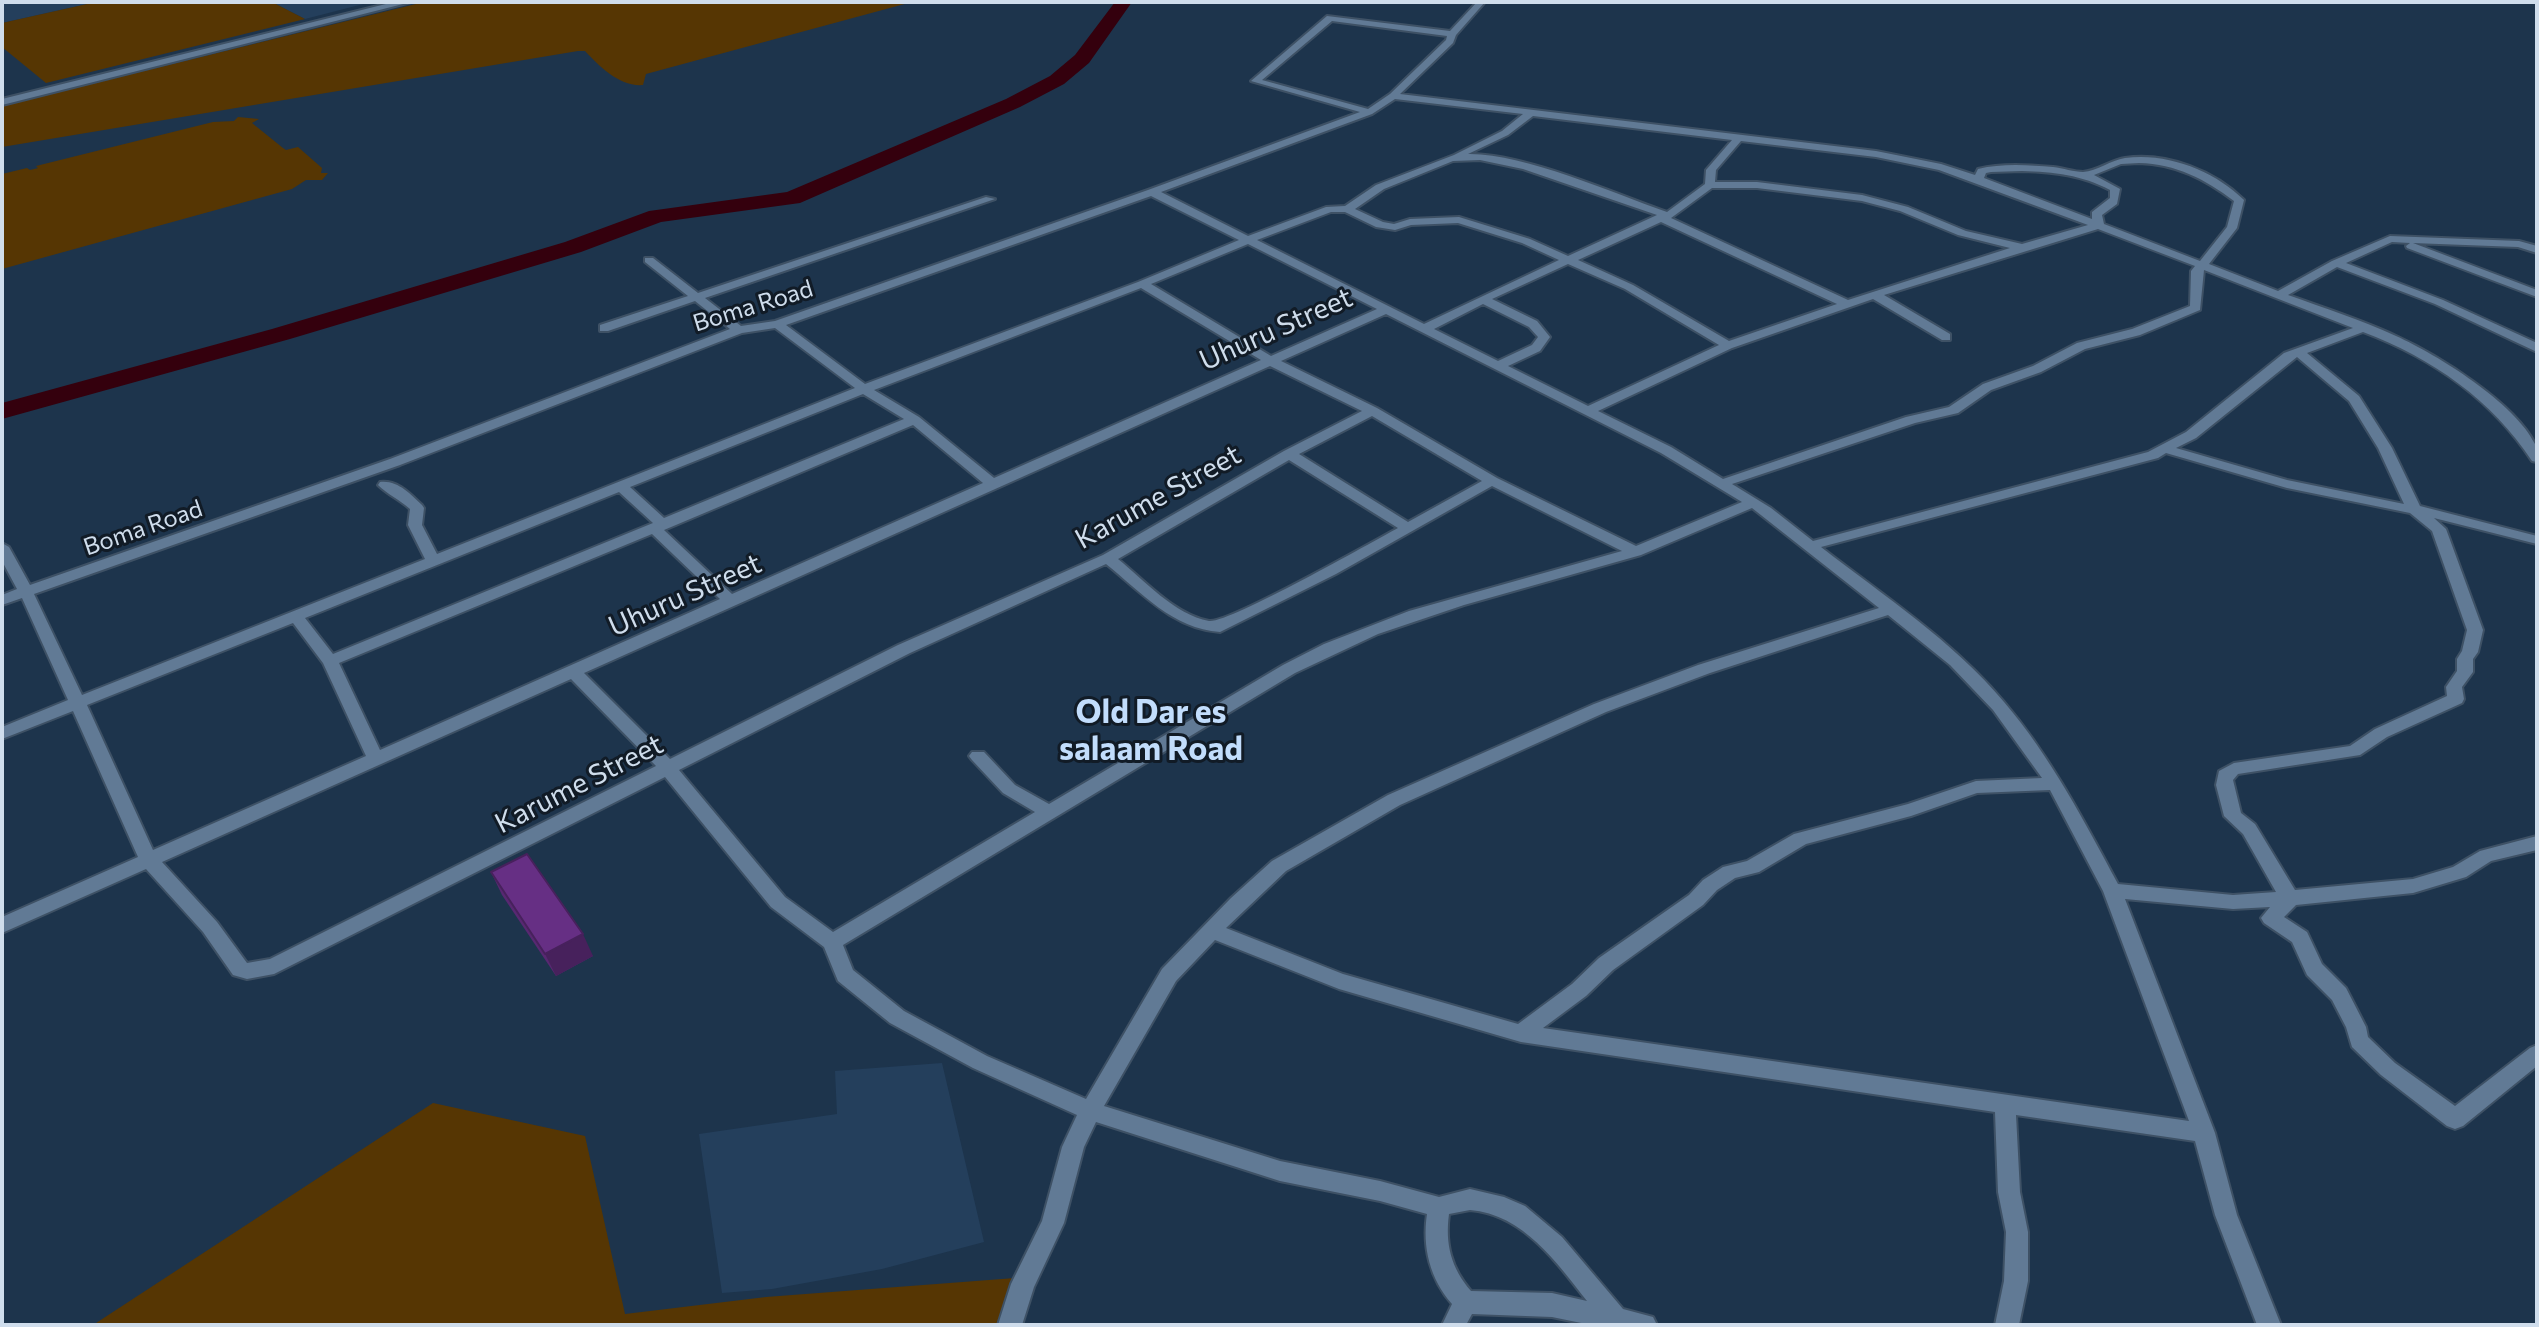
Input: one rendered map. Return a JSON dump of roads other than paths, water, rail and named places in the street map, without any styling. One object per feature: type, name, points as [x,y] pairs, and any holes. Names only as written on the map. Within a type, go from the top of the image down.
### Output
[{"type":"street","points":[[2,102],[406,2]]},
{"type":"street","name":"Boma Road","points":[[2,600],[395,462],[739,330],[777,324],[1369,112],[1393,96],[1450,41],[1452,34],[1481,2]]},
{"type":"street","points":[[1369,112],[1255,81],[1330,18],[1452,34]]},
{"type":"street","points":[[1393,96],[1902,158],[1978,179],[2365,327],[2441,365],[2475,389],[2535,452]]},
{"type":"street","points":[[1347,209],[1380,187],[1505,133],[1529,114]]},
{"type":"street","points":[[1710,185],[1711,170],[1740,136]]},
{"type":"street","points":[[1478,146],[1481,154],[1492,159],[1577,182],[1665,217],[1847,304]]},
{"type":"street","points":[[1455,157],[1492,159]]},
{"type":"street","points":[[1720,484],[1911,420],[1953,410],[1987,387],[2037,369],[2081,346],[2136,332],[2196,308],[2194,279],[2232,228],[2239,200],[2210,177],[2165,161],[2143,159],[2121,162],[2097,173],[2081,175]]},
{"type":"street","points":[[1978,179],[1982,171],[2005,169],[2056,170],[2081,175],[2115,189],[2112,204],[2096,214],[2099,225]]},
{"type":"street","points":[[1426,328],[1502,289],[1574,260],[1665,217],[1710,185],[1757,185],[1862,198],[1904,209],[1962,233],[2019,247]]},
{"type":"street","points":[[1152,192],[1666,450],[1752,503],[1956,661],[1999,706],[2055,784],[2112,891],[2204,1133],[2226,1215],[2269,1325]]},
{"type":"street","points":[[604,328],[990,199]]},
{"type":"street","points":[[2,733],[864,389],[1330,209],[1347,209],[1368,221],[1395,227],[1410,222],[1459,220],[1574,260],[1629,287],[1728,345]]},
{"type":"street","points":[[1587,411],[1728,345],[2019,247],[2099,225]]},
{"type":"street","points":[[2279,295],[2336,263],[2390,239],[2519,244],[2537,250]]},
{"type":"street","points":[[2390,239],[2537,294]]},
{"type":"street","points":[[649,260],[739,330]]},
{"type":"street","points":[[2336,263],[2439,302],[2537,348]]},
{"type":"street","points":[[1142,284],[1269,360],[1372,411],[1492,481],[1636,552]]},
{"type":"street","points":[[1875,295],[1946,337]]},
{"type":"street","points":[[1484,300],[1533,324],[1544,337],[1536,348],[1497,366]]},
{"type":"street","name":"Uhuru Street","points":[[2,925],[1387,309]]},
{"type":"street","points":[[777,324],[864,389],[914,420],[992,483]]},
{"type":"street","points":[[1810,546],[2130,463],[2166,449],[2191,435],[2256,379],[2297,351],[2365,327]]},
{"type":"street","points":[[2290,899],[2249,829],[2233,816],[2231,800],[2225,793],[2225,775],[2234,769],[2354,751],[2381,733],[2456,699],[2454,687],[2465,672],[2465,659],[2470,652],[2475,630],[2439,529],[2414,509],[2385,448],[2360,406],[2297,351]]},
{"type":"street","name":"Karume Street","points":[[2,547],[26,592],[75,704],[101,752],[148,859],[210,927],[240,969],[261,970],[904,649],[1108,558],[1289,454],[1372,411]]},
{"type":"street","points":[[330,661],[914,420]]},
{"type":"street","points":[[2166,449],[2215,468],[2414,509],[2537,540]]},
{"type":"street","points":[[1289,454],[1408,528]]},
{"type":"street","points":[[1108,558],[1191,622],[1213,628],[1237,620],[1492,481]]},
{"type":"street","points":[[385,485],[400,492],[417,508],[415,525],[434,562]]},
{"type":"street","points":[[620,486],[664,525]]},
{"type":"street","points":[[832,942],[1341,641],[1432,607],[1636,552],[1752,503]]},
{"type":"street","points":[[664,525],[655,529],[732,602]]},
{"type":"street","points":[[1010,1325],[1023,1284],[1053,1223],[1073,1147],[1090,1111],[1169,975],[1238,903],[1279,866],[1394,800],[1652,687],[1892,609]]},
{"type":"street","points":[[295,615],[330,661],[375,758]]},
{"type":"street","points":[[574,672],[668,768],[778,902],[832,942],[845,975],[897,1017],[969,1057],[1090,1111],[1280,1171],[1380,1191],[1439,1207],[1475,1200],[1489,1202],[1517,1214],[1562,1254],[1615,1317]]},
{"type":"street","points":[[978,756],[1009,789],[1051,813]]},
{"type":"street","points":[[1521,1033],[1579,990],[1606,964],[1696,900],[1710,885],[1730,872],[1752,867],[1800,839],[1911,810],[1976,787],[2055,784]]},
{"type":"street","points":[[2112,891],[2233,902],[2413,886],[2459,872],[2486,856],[2537,843]]},
{"type":"street","points":[[2290,899],[2271,918],[2300,937],[2314,969],[2339,994],[2350,1013],[2359,1041],[2388,1069],[2455,1119],[2537,1054]]},
{"type":"street","points":[[1214,931],[1339,981],[1521,1033],[2204,1133]]},
{"type":"street","points":[[2005,1105],[2009,1192],[2017,1232],[2016,1281],[2007,1325]]},
{"type":"street","points":[[1439,1207],[1434,1232],[1437,1252],[1451,1286],[1465,1302],[1552,1305],[1645,1325]]},
{"type":"street","points":[[1454,1325],[1465,1302]]},
{"type":"waterway","points":[[2,411],[281,334],[573,247],[657,216],[792,198],[1013,103],[1057,80],[1082,59],[1124,2]]},
{"type":"district","name":"Old Dar es salaam Road","points":[[1151,730]]}]
